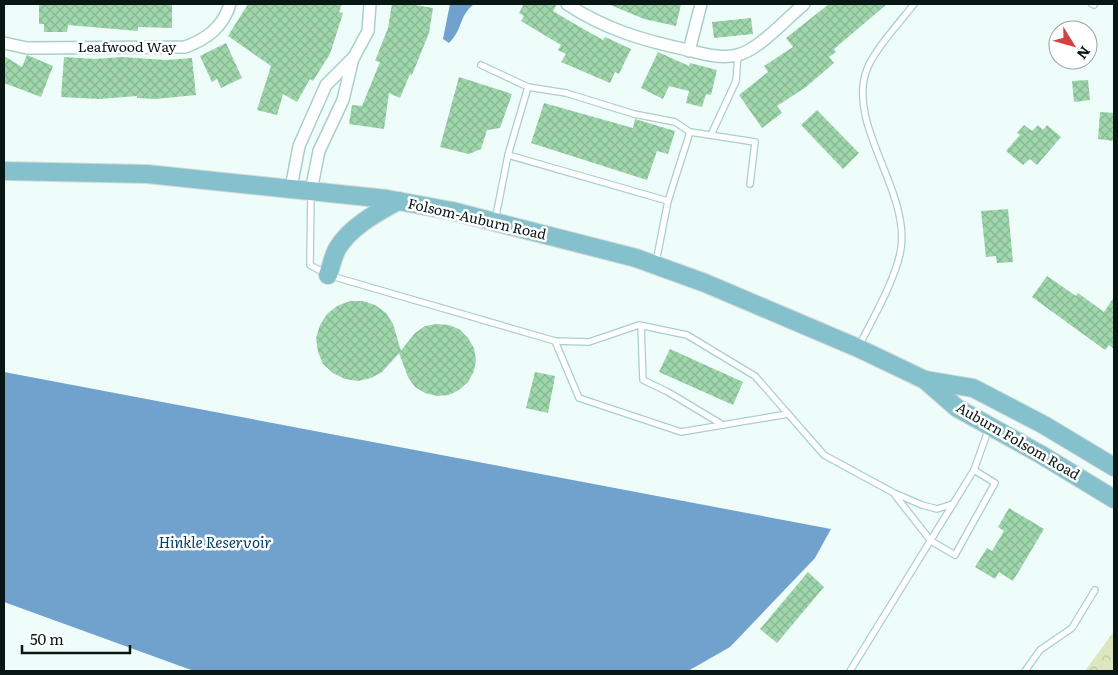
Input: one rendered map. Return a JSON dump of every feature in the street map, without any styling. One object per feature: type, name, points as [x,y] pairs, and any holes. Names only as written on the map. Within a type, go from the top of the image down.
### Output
[{"type":"main road","name":"Folsom-Auburn Road","points":[[4,171],[146,174],[291,188],[398,201],[495,221],[655,264],[705,283],[858,348],[925,380]]},
{"type":"main road","points":[[328,275],[337,249],[350,232],[378,211],[398,201]]},
{"type":"main road","name":"Auburn Folsom Road","points":[[925,380],[957,408],[1040,454],[1114,499]]},
{"type":"main road","name":"Auburn Folsom Road","points":[[925,380],[973,388],[1044,425],[1114,467]]},
{"type":"street","name":"Leafwood Way","points":[[4,43],[27,48],[185,47],[202,40],[217,29],[227,14],[230,4]]},
{"type":"street","points":[[310,191],[319,151],[343,100],[354,57],[368,31],[370,4]]},
{"type":"street","points":[[567,4],[604,26],[626,34],[689,51],[724,57],[738,55],[751,50],[804,4]]},
{"type":"street","points":[[689,51],[701,4]]},
{"type":"street","points":[[291,188],[299,146],[326,86],[354,57]]},
{"type":"lane","points":[[858,348],[887,289],[901,248],[898,208],[866,117],[862,88],[866,70],[914,4]]},
{"type":"lane","points":[[711,135],[736,81],[738,55]]},
{"type":"lane","points":[[481,64],[528,87],[566,93],[634,114],[675,122],[690,132],[756,142],[750,184]]},
{"type":"lane","points":[[495,221],[508,155],[528,87]]},
{"type":"lane","points":[[655,264],[668,201],[690,132]]},
{"type":"lane","points":[[508,155],[668,201]]},
{"type":"lane","points":[[310,191],[310,265],[328,275],[555,341],[589,342],[641,326],[687,335],[754,376],[824,455],[894,493],[937,509],[953,504]]},
{"type":"lane","points":[[641,326],[643,380],[668,392],[723,426]]},
{"type":"lane","points":[[555,341],[579,398],[680,432],[788,414]]},
{"type":"lane","points":[[850,671],[974,470],[990,426]]},
{"type":"lane","points":[[894,493],[931,541],[955,555],[995,482],[974,470]]},
{"type":"lane","points":[[1024,671],[1040,650],[1072,628],[1095,590]]},
{"type":"green space","points":[[1114,631],[1114,671],[1085,671]]},
{"type":"water","points":[[450,4],[474,4],[465,13],[454,38],[449,43],[443,39]]},
{"type":"water","name":"Hinkle Reservoir","points":[[4,372],[831,529],[815,558],[730,647],[688,671],[194,671],[4,602]]},
{"type":"building","points":[[39,4],[172,4],[172,28],[138,27],[138,31],[68,25],[67,32],[44,32],[44,24],[39,24]]},
{"type":"building","points":[[248,4],[342,4],[339,12],[343,13],[330,54],[313,81],[310,79],[297,102],[283,94],[277,115],[257,110],[271,66],[228,36]]},
{"type":"building","points":[[392,4],[410,4],[433,8],[429,33],[412,75],[410,74],[400,98],[389,93],[384,129],[349,124],[352,105],[362,106],[380,62],[375,61],[388,28]]},
{"type":"building","points":[[524,4],[557,4],[553,11],[603,40],[605,37],[631,49],[619,74],[615,72],[610,83],[561,62],[566,54],[558,50],[561,45],[521,21],[524,16],[519,13]]},
{"type":"building","points":[[608,4],[681,4],[676,26],[644,19]]},
{"type":"building","points":[[829,4],[887,4],[834,49],[836,52],[829,57],[834,63],[806,87],[777,106],[782,113],[762,128],[739,95],[768,72],[764,66],[793,47],[786,38]]},
{"type":"building","points":[[751,18],[753,34],[714,38],[712,22]]},
{"type":"building","points":[[226,43],[242,78],[221,88],[217,79],[212,82],[200,56]]},
{"type":"building","points":[[658,52],[689,66],[690,63],[717,70],[711,95],[706,94],[702,107],[686,103],[689,91],[669,86],[663,99],[641,88]]},
{"type":"building","points":[[27,55],[53,66],[41,97],[4,83],[4,56],[22,67]]},
{"type":"building","points":[[64,57],[95,59],[122,57],[166,60],[192,58],[196,95],[155,99],[137,98],[137,96],[99,99],[61,97]]},
{"type":"building","points":[[459,77],[512,94],[500,128],[487,130],[481,149],[469,154],[440,147]]},
{"type":"building","points":[[1088,80],[1090,100],[1074,102],[1072,81]]},
{"type":"building","points":[[544,103],[633,128],[635,119],[675,131],[668,154],[657,151],[647,180],[531,143]]},
{"type":"building","points":[[817,110],[859,153],[843,169],[801,125]]},
{"type":"building","points":[[1100,112],[1114,113],[1114,141],[1098,139]]},
{"type":"building","points":[[1024,125],[1032,131],[1038,125],[1043,130],[1047,125],[1061,137],[1037,165],[1030,159],[1023,165],[1006,151],[1020,135],[1017,133]]},
{"type":"building","points":[[1008,209],[1013,262],[997,263],[996,256],[986,257],[981,211]]},
{"type":"building","points":[[1047,276],[1076,296],[1078,293],[1104,312],[1114,297],[1114,349],[1109,345],[1105,350],[1032,297]]},
{"type":"building","points":[[350,301],[363,301],[375,305],[386,313],[393,324],[401,351],[382,372],[371,378],[358,381],[345,379],[333,373],[323,364],[318,352],[316,338],[320,325],[327,314],[337,306]]},
{"type":"building","points":[[449,325],[459,329],[474,348],[476,360],[474,371],[468,382],[459,390],[449,395],[437,396],[425,393],[415,387],[408,377],[399,353],[415,333],[425,326]]},
{"type":"building","points":[[670,349],[743,382],[733,405],[659,372]]},
{"type":"building","points":[[535,372],[555,376],[548,413],[526,408]]},
{"type":"building","points":[[1009,508],[1044,529],[1013,581],[999,572],[995,579],[975,567],[987,548],[992,551],[1004,531],[998,527]]},
{"type":"building","points":[[808,572],[824,587],[777,643],[760,629]]}]
